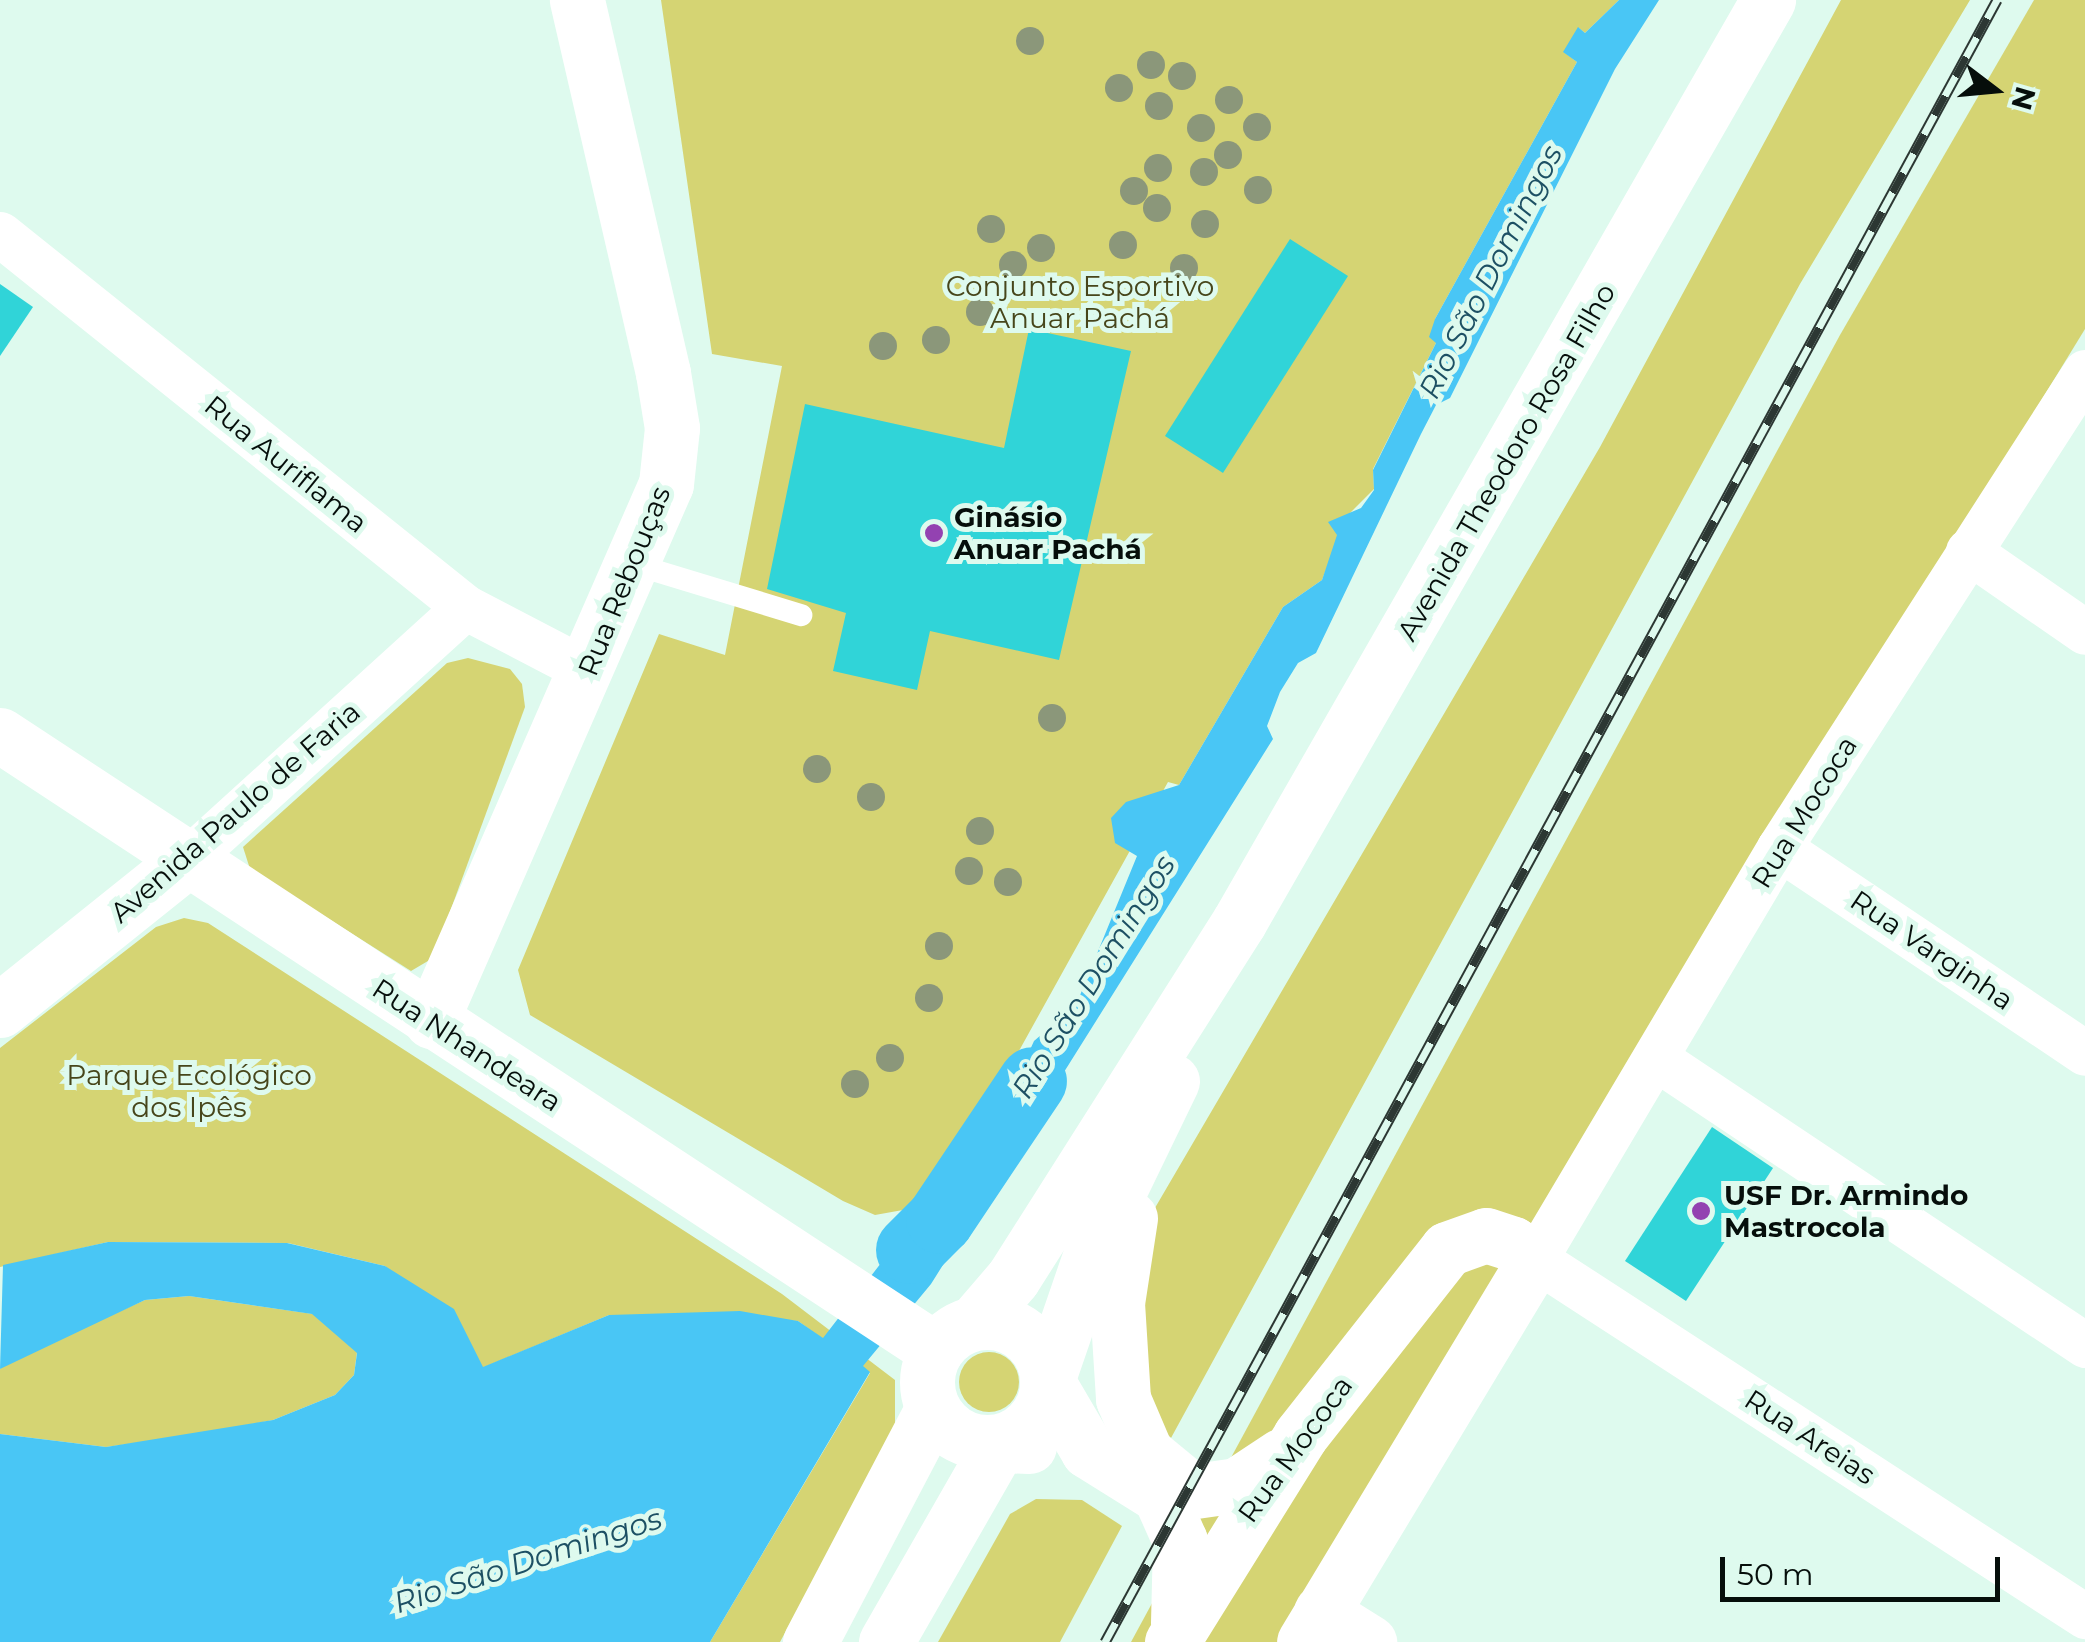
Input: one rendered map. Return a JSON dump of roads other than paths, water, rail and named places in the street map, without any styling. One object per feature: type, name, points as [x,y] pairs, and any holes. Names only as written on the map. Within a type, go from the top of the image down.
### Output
[{"type":"main road","name":"Rua Rebouças","points":[[431,1021],[588,671],[666,484],[672,428],[577,0]]},
{"type":"main road","name":"Avenida Theodoro Rosa Filho","points":[[940,1333],[1013,1278],[1239,922],[1768,0]]},
{"type":"main road","name":"Rua Nhandeara","points":[[0,735],[186,861],[807,1263],[940,1333]]},
{"type":"main road","name":"Avenida Paulo de Faria","points":[[0,1010],[186,861]]},
{"type":"main road","name":"Avenida Theodoro Rosa Filho","points":[[1047,1380],[1098,1236],[1164,1102],[1239,922]]},
{"type":"main road","points":[[1164,1102],[1126,1234],[1118,1303],[1123,1399],[1146,1453],[1181,1484],[1184,1495],[1180,1541],[1184,1575],[1173,1640]]},
{"type":"main road","name":"Rua Mococa","points":[[1173,1640],[1300,1436],[1448,1249],[1486,1235],[1535,1259],[1312,1627]]},
{"type":"main road","points":[[1088,1450],[1023,1332],[940,1333],[928,1378],[933,1408],[950,1432],[1000,1444],[1088,1450],[1184,1495],[1268,1468],[1300,1436]]},
{"type":"main road","points":[[886,1642],[1000,1444],[1023,1432],[1047,1380]]},
{"type":"main road","points":[[810,1642],[933,1408]]},
{"type":"main road","points":[[1312,1627],[1369,1642]]},
{"type":"street","name":"Rua Auriflama","points":[[0,234],[465,607],[588,671]]},
{"type":"street","name":"Rua Mococa","points":[[1535,1259],[1779,848],[2085,372]]},
{"type":"street","points":[[1968,551],[2085,632]]},
{"type":"street","name":"Avenida Paulo de Faria","points":[[186,861],[465,607]]},
{"type":"street","name":"Rua Varginha","points":[[1779,848],[2080,1038]]},
{"type":"street","points":[[1657,1059],[2085,1346]]},
{"type":"street","name":"Rua Areias","points":[[1535,1259],[2085,1616]]},
{"type":"lane","points":[[632,564],[801,615]]},
{"type":"water","points":[[1619,0],[1659,0],[1615,69],[1450,398],[1436,405],[1316,653],[1298,663],[1280,692],[1267,726],[1273,739],[931,1284],[863,1366],[870,1372],[710,1642],[0,1642],[0,1434],[106,1447],[273,1420],[335,1395],[354,1375],[357,1353],[312,1314],[189,1296],[145,1300],[0,1369],[3,1265],[108,1242],[287,1243],[385,1266],[454,1309],[483,1367],[609,1315],[740,1311],[798,1321],[823,1338],[888,1254],[973,1175],[1034,1041],[1076,1005],[1137,856],[1115,843],[1111,818],[1126,802],[1179,785],[1283,607],[1322,580],[1337,535],[1328,522],[1361,508],[1374,490],[1373,470],[1436,343],[1429,337],[1435,319],[1577,62],[1563,52],[1578,27],[1585,33]]},
{"type":"waterway","name":"Rio São Domingos","points":[[910,1250],[940,1220],[1033,1081]]},
{"type":"railway","points":[[1105,1642],[1997,0]]},
{"type":"place","name":"Ginásio Anuar Pachá","points":[[934,533]]},
{"type":"place","name":"USF Dr. Armindo Mastrocola","points":[[1701,1211]]},
{"type":"park label","name":"Conjunto Esportivo Anuar Pachá","points":[[1080,302]]},
{"type":"park label","name":"Parque Ecológico dos Ipês","points":[[189,1091]]}]
